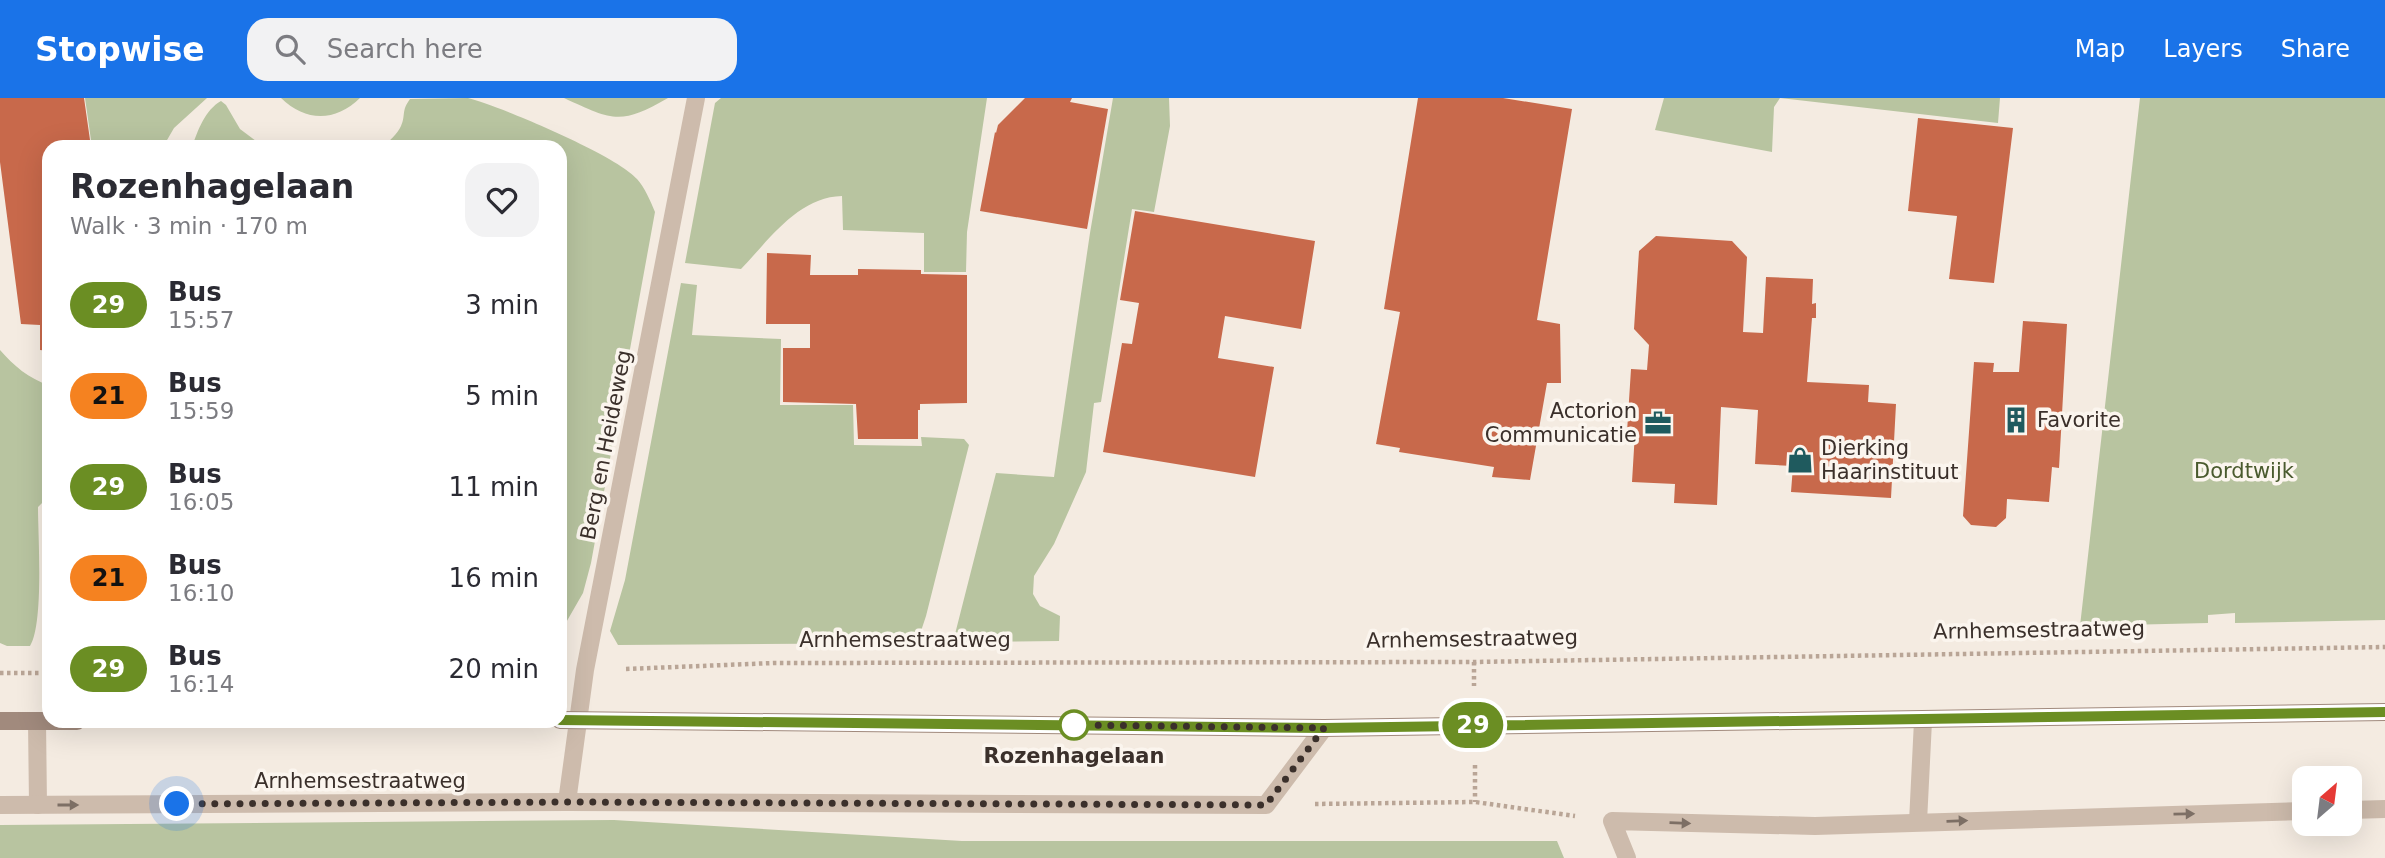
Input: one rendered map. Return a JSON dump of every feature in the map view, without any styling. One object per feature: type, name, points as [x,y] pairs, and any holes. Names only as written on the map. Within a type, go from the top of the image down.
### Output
[{"type":"main road","points":[[567,720],[1324,728],[2385,712]]},
{"type":"main road","points":[[0,721],[42,721]]},
{"type":"street","name":"Berg en Heideweg","points":[[567,802],[585,670],[696,98]]},
{"type":"street","points":[[37,721],[38,805]]},
{"type":"street","points":[[1918,822],[1923,721]]},
{"type":"street","points":[[1266,805],[1324,728]]},
{"type":"street","name":"Arnhemsestraatweg","points":[[0,805],[567,802],[1266,805]]},
{"type":"street","points":[[2362,810],[2385,809]]},
{"type":"street","points":[[1627,858],[1612,821],[1815,827],[2292,811]]},
{"type":"path","name":"Arnhemsestraatweg","points":[[585,670],[774,663],[1474,662],[2385,647]]},
{"type":"path","points":[[0,673],[42,673]]},
{"type":"path","points":[[1266,805],[1475,802],[1612,821]]},
{"type":"green space","points":[[85,98],[207,98],[174,128],[167,140],[91,140]]},
{"type":"green space","points":[[281,98],[360,98],[341,111],[320,116],[300,111]]},
{"type":"green space","points":[[468,98],[531,121],[584,145],[626,169],[637,179],[655,212],[591,563],[583,593],[567,621],[567,140],[390,140],[400,129],[410,99]]},
{"type":"green space","points":[[564,98],[668,98],[638,113],[616,117]]},
{"type":"green space","points":[[721,98],[987,98],[967,232],[966,272],[924,272],[924,233],[843,230],[842,196],[826,198],[798,212],[774,233],[741,269],[685,263],[715,103]]},
{"type":"green space","points":[[1113,98],[1169,98],[1170,126],[1154,212],[1132,209],[1101,402],[1094,403],[1086,472],[1054,544],[1034,576],[1033,594],[1040,606],[1060,616],[1059,641],[953,642],[996,473],[1054,477]]},
{"type":"green space","points":[[1664,98],[1780,98],[1774,107],[1772,152],[1655,130]]},
{"type":"green space","points":[[1780,98],[2000,98],[1998,123]]},
{"type":"green space","name":"Dordtwijk","points":[[2140,98],[2385,98],[2385,620],[2235,623],[2235,613],[2208,615],[2208,623],[2080,626]]},
{"type":"green space","points":[[221,101],[226,105],[240,129],[255,140],[195,140],[206,115]]},
{"type":"green space","points":[[681,283],[697,285],[692,335],[781,339],[780,405],[853,405],[854,445],[922,446],[921,437],[964,439],[969,445],[917,643],[618,645],[610,631],[625,580]]},
{"type":"green space","points":[[0,350],[22,371],[42,382],[42,503],[38,507],[39,600],[34,635],[30,646],[7,646],[0,643]]},
{"type":"green space","points":[[614,820],[962,841],[1557,841],[1564,858],[0,858],[0,825]]},
{"type":"building","points":[[0,98],[84,98],[90,140],[42,140],[42,350],[40,325],[21,324],[0,162]]},
{"type":"building","points":[[1025,98],[1072,98],[1070,102],[1108,109],[1087,229],[980,211],[995,132],[998,125]]},
{"type":"building","points":[[1418,98],[1503,98],[1572,109],[1537,320],[1560,324],[1561,383],[1547,383],[1530,480],[1492,477],[1494,467],[1399,452],[1400,448],[1376,444],[1400,312],[1384,309]]},
{"type":"building","points":[[1918,118],[2013,128],[1994,283],[1949,279],[1957,216],[1908,211]]},
{"type":"building","points":[[1135,211],[1315,241],[1301,329],[1225,316],[1218,358],[1274,367],[1255,477],[1103,452],[1122,343],[1132,344],[1139,303],[1120,300]]},
{"type":"building","points":[[1656,236],[1732,241],[1747,257],[1743,332],[1763,333],[1766,277],[1813,279],[1812,304],[1816,303],[1816,318],[1812,318],[1807,382],[1869,385],[1868,402],[1896,404],[1891,498],[1791,492],[1793,466],[1755,464],[1758,410],[1721,407],[1717,505],[1674,503],[1675,484],[1632,482],[1635,432],[1627,432],[1631,369],[1647,370],[1649,345],[1634,329],[1639,251]]},
{"type":"building","points":[[767,253],[811,255],[810,275],[858,275],[858,269],[921,270],[921,274],[967,275],[967,403],[920,404],[918,439],[858,439],[856,404],[783,402],[783,348],[810,348],[810,324],[766,324]]},
{"type":"building","name":"Favorite","points":[[2023,321],[2067,324],[2059,468],[2052,467],[2049,502],[2007,499],[2006,518],[1996,527],[1971,525],[1963,516],[1974,362],[1994,363],[1993,372],[2019,372]]},
{"type":"bus line","name":"29","points":[[567,720],[1324,728],[2385,712]]},
{"type":"place","name":"Favorite","points":[[2016,420]]},
{"type":"place","name":"Actorion Communicatie","points":[[1658,423]]},
{"type":"place","name":"Dierking Haarinstituut","points":[[1800,460]]},
{"type":"place","name":"Rozenhagelaan","points":[[1074,725]]},
{"type":"route","points":[[177,804],[567,802],[1266,805],[1324,728],[1074,725]]}]
